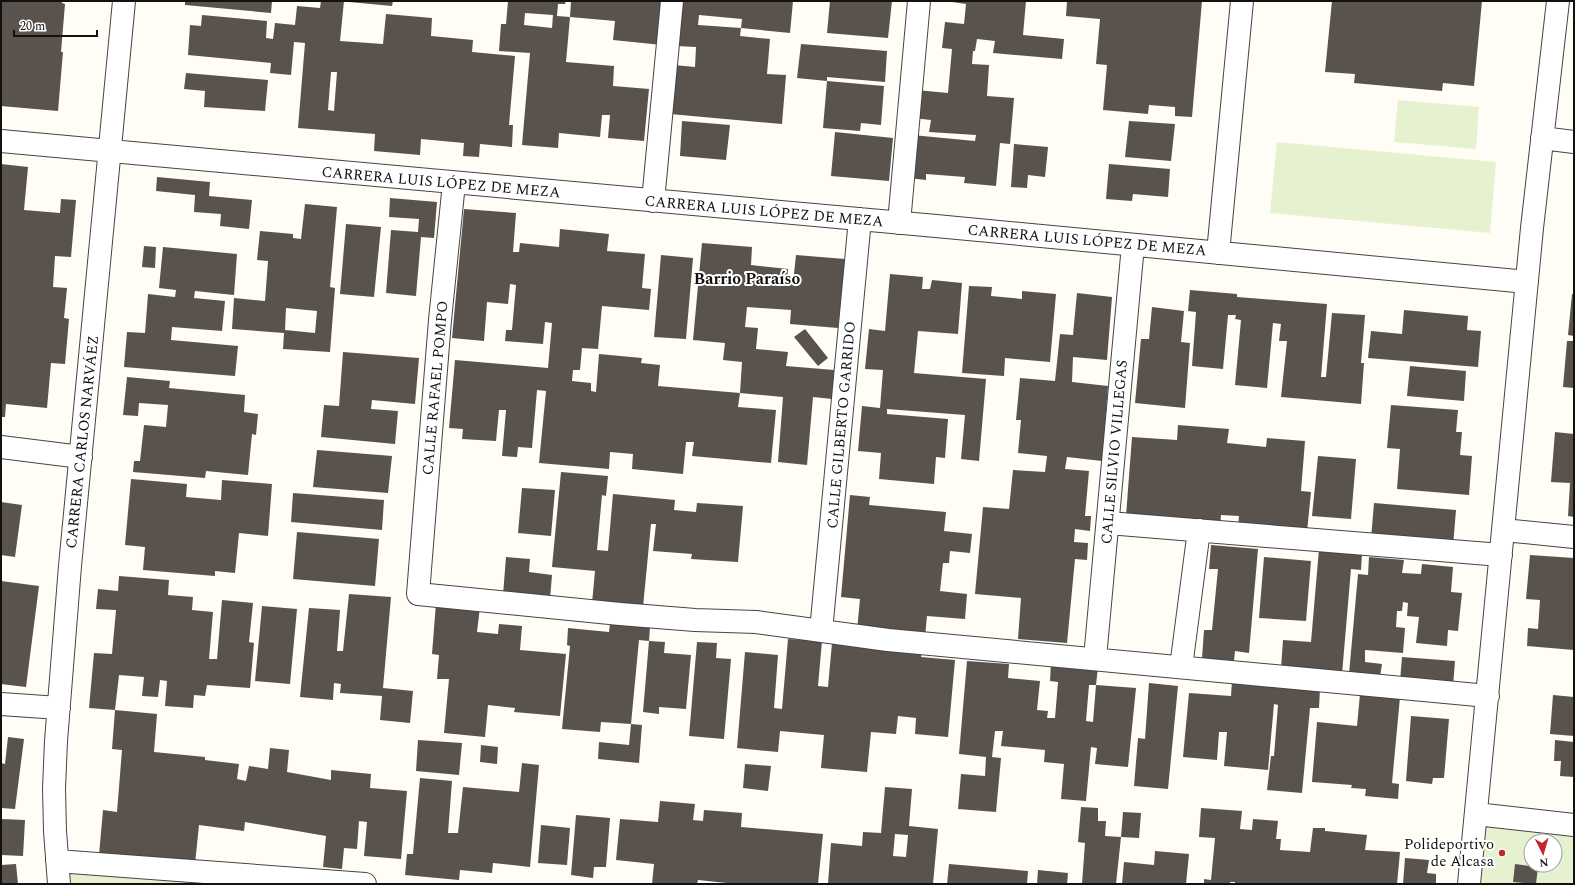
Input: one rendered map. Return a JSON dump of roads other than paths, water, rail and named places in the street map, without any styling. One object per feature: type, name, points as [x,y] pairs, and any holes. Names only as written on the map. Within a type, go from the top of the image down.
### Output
[{"type":"street","name":"CARRERA CARLOS NARVÁEZ","points":[[58,877],[54,789],[59,708],[70,566],[124,1]]},
{"type":"street","points":[[653,201],[672,1]]},
{"type":"street","points":[[899,223],[919,1]]},
{"type":"street","points":[[1218,253],[1242,1]]},
{"type":"street","points":[[1469,884],[1527,282],[1558,1]]},
{"type":"street","points":[[1542,138],[1574,142]]},
{"type":"street","name":"CARRERA LUIS LÓPEZ DE MEZA","points":[[1,141],[860,219],[1527,282]]},
{"type":"street","name":"CALLE RAFAEL POMPO","points":[[454,183],[440,328],[418,594],[620,614],[694,620],[756,622],[821,631]]},
{"type":"street","name":"CALLE GILBERTO GARRIDO","points":[[821,631],[860,219]]},
{"type":"street","name":"CALLE SILVIO VILLEGAS","points":[[1095,658],[1133,245]]},
{"type":"street","points":[[1,447],[81,457]]},
{"type":"street","points":[[1108,523],[1501,555]]},
{"type":"street","points":[[1181,667],[1199,530]]},
{"type":"street","points":[[1504,530],[1574,537]]},
{"type":"street","points":[[821,631],[888,640],[1095,658],[1488,696]]},
{"type":"street","points":[[1,704],[59,708]]},
{"type":"street","points":[[1476,814],[1574,825]]},
{"type":"street","points":[[58,877],[365,884]]},
{"type":"place","name":"Polideportivo de Alcasa","points":[[1502,853]]},
{"type":"district","name":"Barrio Paraíso","points":[[747,278]]}]
